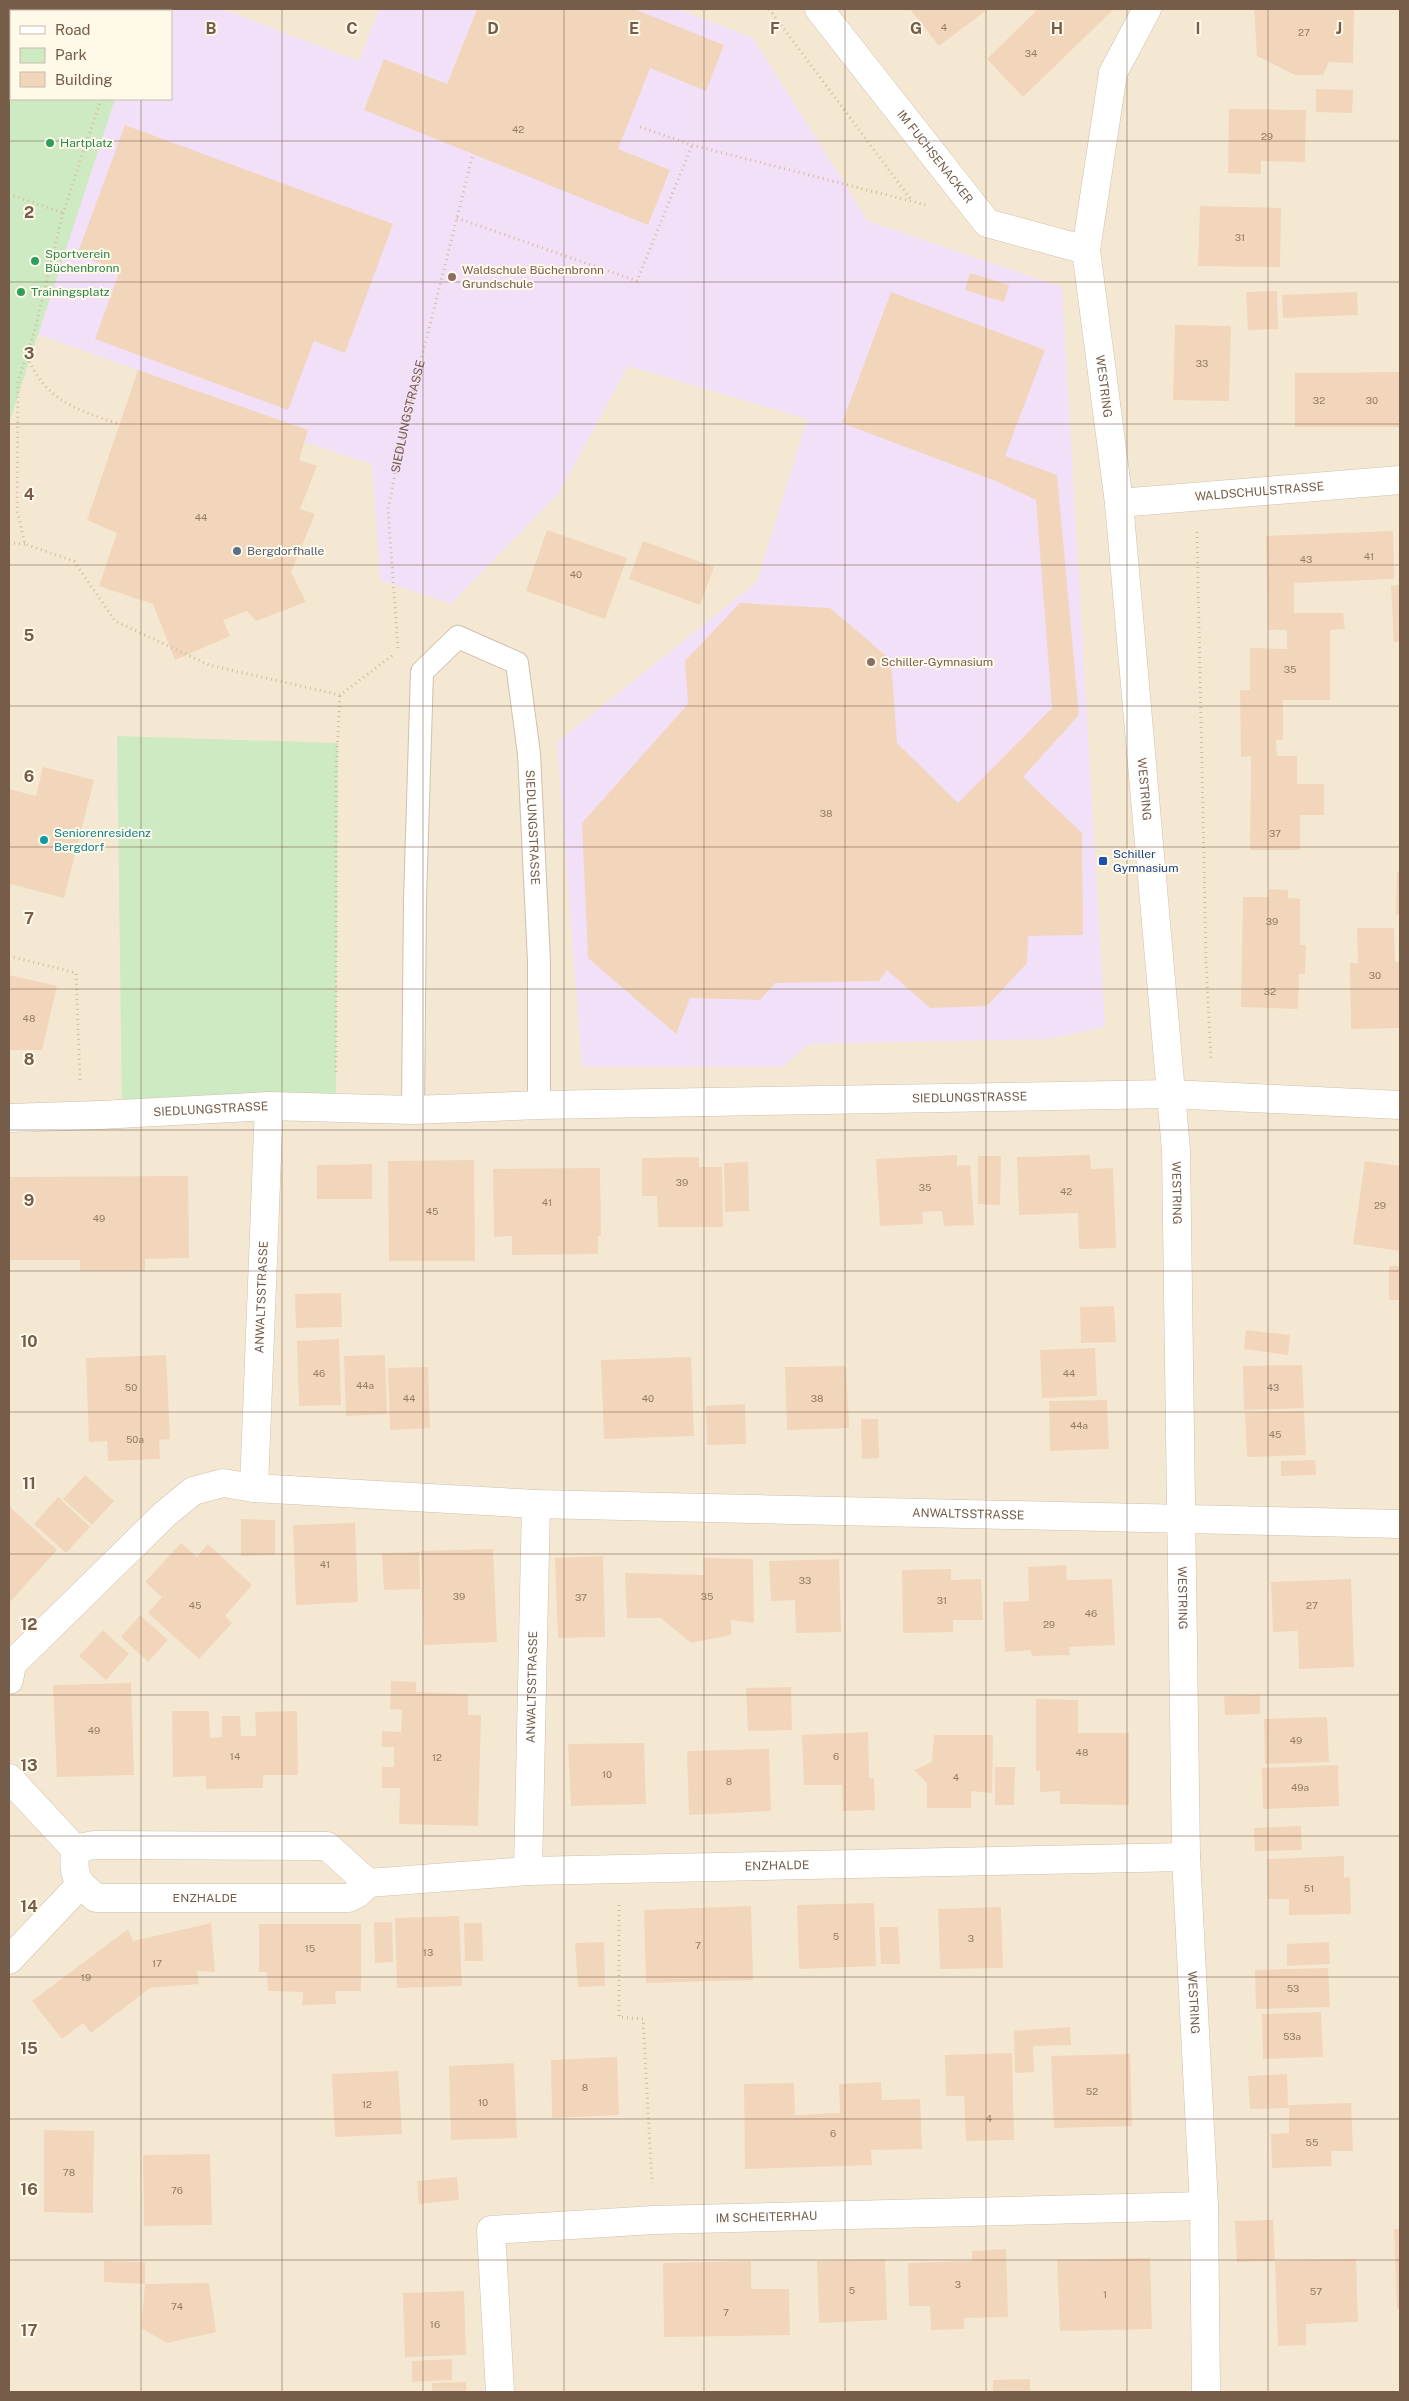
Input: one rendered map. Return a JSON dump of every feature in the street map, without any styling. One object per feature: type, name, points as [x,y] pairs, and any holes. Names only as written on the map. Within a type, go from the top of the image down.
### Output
[{"type":"street","name":"IM FUCHSENACKER","points":[[819,9],[987,223],[1086,250]]},
{"type":"street","name":"WESTRING","points":[[1147,9],[1113,72],[1086,250],[1119,503],[1176,1150],[1186,1857],[1204,2206],[1206,2392]]},
{"type":"street","name":"WALDSCHULSTRASSE","points":[[1119,503],[1400,480]]},
{"type":"street","name":"SIEDLUNGSTRASSE","points":[[9,1118],[269,1106],[413,1110],[539,1105],[1170,1094],[1400,1105]]},
{"type":"street","name":"ANWALTSSTRASSE","points":[[254,1488],[269,1106]]},
{"type":"street","name":"ANWALTSSTRASSE","points":[[10,1668],[165,1514],[193,1491],[223,1483],[254,1488],[536,1504],[1182,1517],[1400,1524]]},
{"type":"street","name":"ANWALTSSTRASSE","points":[[528,1871],[536,1504]]},
{"type":"street","points":[[9,1778],[75,1849],[73,1871],[80,1885],[9,1960]]},
{"type":"street","points":[[75,1849],[94,1845],[327,1846],[368,1883]]},
{"type":"street","name":"ENZHALDE","points":[[80,1885],[96,1898],[349,1898],[358,1894],[368,1883],[528,1871],[1186,1857]]},
{"type":"street","name":"IM SCHEITERHAU","points":[[500,2392],[491,2230],[654,2220],[1204,2206]]},
{"type":"lane","name":"SIEDLUNGSTRASSE","points":[[413,1110],[415,899],[422,672],[458,637],[517,663],[530,763],[539,961],[539,1105]]},
{"type":"path","points":[[769,9],[912,201]]},
{"type":"path","points":[[25,544],[17,510],[18,381],[63,213],[101,100]]},
{"type":"path","points":[[640,127],[692,145],[931,207]]},
{"type":"path","points":[[457,218],[637,281],[692,145]]},
{"type":"path","name":"SIEDLUNGSTRASSE","points":[[340,695],[398,651],[388,510],[406,420],[473,154]]},
{"type":"path","points":[[9,194],[63,213]]},
{"type":"path","points":[[26,356],[34,372],[63,402],[119,424]]},
{"type":"path","points":[[1196,496],[1206,959],[1213,1096]]},
{"type":"path","points":[[9,543],[25,544],[74,561],[115,621],[209,665],[340,695],[336,770],[336,1108]]},
{"type":"path","points":[[9,956],[76,973],[82,1116]]},
{"type":"path","points":[[620,1869],[619,2017],[643,2019],[654,2220]]},
{"type":"shaded area","points":[[144,9],[1400,9],[1400,2392],[9,2392],[9,424],[115,100],[172,100],[172,10]]},
{"type":"shaded area","points":[[222,9],[359,61],[379,9],[678,9],[753,38],[868,221],[1062,287],[1105,1027],[1049,1039],[809,1044],[783,1067],[582,1067],[557,742],[757,582],[807,419],[628,366],[559,493],[451,604],[380,580],[372,464],[304,442],[307,430],[34,333],[112,100],[172,100],[172,10],[142,10]]},
{"type":"green space","name":"Sportverein Büchenbronn","points":[[9,9],[144,9],[10,10],[10,100],[115,100],[9,424]]},
{"type":"green space","points":[[117,736],[338,743],[336,1108],[122,1114]]},
{"type":"building","points":[[477,9],[634,9],[724,45],[706,91],[650,68],[618,149],[670,170],[648,225],[364,110],[384,59],[447,84]]},
{"type":"building","points":[[910,9],[988,9],[939,46]]},
{"type":"building","points":[[1038,9],[1114,9],[1023,97],[987,59]]},
{"type":"building","points":[[1254,9],[1354,9],[1353,63],[1329,62],[1323,75],[1295,75],[1257,56]]},
{"type":"building","points":[[1316,89],[1353,90],[1352,113],[1316,112]]},
{"type":"building","points":[[1229,109],[1306,110],[1305,162],[1261,161],[1261,174],[1228,173]]},
{"type":"building","points":[[125,125],[393,224],[345,353],[314,341],[288,410],[95,339],[120,270],[77,255]]},
{"type":"building","points":[[1200,206],[1281,208],[1280,267],[1198,266]]},
{"type":"building","points":[[970,273],[1009,285],[1004,302],[965,290]]},
{"type":"building","points":[[1277,291],[1278,329],[1248,330],[1246,292]]},
{"type":"building","points":[[891,292],[1045,350],[1005,456],[1057,475],[1079,715],[1023,777],[1082,833],[1083,935],[1028,936],[1027,963],[987,1006],[930,1008],[887,970],[879,981],[775,983],[760,1000],[690,998],[676,1034],[588,958],[582,823],[688,704],[685,661],[740,603],[830,608],[891,660],[897,743],[958,803],[1052,708],[1036,500],[996,481],[842,423]]},
{"type":"building","points":[[1357,292],[1358,315],[1283,318],[1282,295]]},
{"type":"building","points":[[1175,325],[1231,326],[1229,401],[1173,400]]},
{"type":"building","points":[[138,370],[308,430],[299,460],[317,466],[300,509],[315,514],[291,572],[306,602],[256,621],[247,611],[223,620],[230,636],[175,660],[153,604],[99,586],[117,533],[87,520]]},
{"type":"building","points":[[1400,372],[1400,427],[1295,427],[1295,373]]},
{"type":"building","points":[[547,530],[627,558],[605,619],[526,591]]},
{"type":"building","points":[[1393,531],[1394,579],[1294,583],[1294,613],[1343,613],[1345,629],[1330,630],[1330,700],[1283,700],[1283,740],[1276,740],[1277,756],[1297,756],[1297,784],[1324,784],[1324,815],[1300,815],[1300,850],[1250,850],[1251,756],[1241,757],[1240,690],[1250,690],[1250,648],[1287,649],[1287,630],[1268,630],[1266,536]]},
{"type":"building","points":[[643,541],[714,567],[700,605],[629,579]]},
{"type":"building","points":[[1400,585],[1400,642],[1394,642],[1391,586]]},
{"type":"building","name":"Seniorenresidenz Bergdorf","points":[[43,767],[94,780],[64,898],[11,884],[9,891],[9,789],[36,796]]},
{"type":"building","points":[[1397,872],[1400,872],[1400,915],[1396,915]]},
{"type":"building","points":[[1269,889],[1288,890],[1288,898],[1300,899],[1300,945],[1306,945],[1305,974],[1299,974],[1298,1009],[1241,1007],[1243,897],[1269,897]]},
{"type":"building","points":[[1357,928],[1394,928],[1395,962],[1400,962],[1400,1028],[1351,1029],[1350,963],[1358,963]]},
{"type":"building","points":[[9,975],[57,986],[42,1050],[9,1050]]},
{"type":"building","points":[[957,1155],[957,1166],[970,1165],[974,1225],[944,1226],[942,1211],[922,1212],[923,1224],[880,1226],[876,1159]]},
{"type":"building","points":[[1090,1155],[1091,1169],[1113,1168],[1116,1248],[1079,1249],[1078,1213],[1019,1215],[1017,1157]]},
{"type":"building","points":[[978,1156],[1001,1156],[1000,1205],[978,1204]]},
{"type":"building","points":[[699,1157],[699,1167],[722,1167],[723,1227],[658,1227],[657,1196],[642,1196],[642,1158]]},
{"type":"building","points":[[474,1160],[475,1261],[389,1261],[388,1161]]},
{"type":"building","points":[[1365,1161],[1400,1166],[1400,1251],[1353,1244]]},
{"type":"building","points":[[748,1162],[749,1211],[725,1212],[724,1163]]},
{"type":"building","points":[[372,1164],[372,1199],[317,1199],[317,1165]]},
{"type":"building","points":[[600,1168],[601,1236],[598,1236],[598,1254],[512,1255],[512,1236],[494,1237],[493,1169]]},
{"type":"building","points":[[188,1176],[189,1258],[145,1259],[145,1271],[80,1271],[80,1260],[9,1260],[9,1177]]},
{"type":"building","points":[[1389,1266],[1400,1266],[1400,1300],[1389,1300]]},
{"type":"building","points":[[341,1293],[342,1327],[296,1328],[295,1294]]},
{"type":"building","points":[[1114,1306],[1116,1342],[1081,1343],[1080,1307]]},
{"type":"building","points":[[1246,1330],[1290,1335],[1288,1355],[1244,1349]]},
{"type":"building","points":[[339,1339],[341,1405],[299,1406],[297,1341]]},
{"type":"building","points":[[1095,1348],[1097,1396],[1042,1398],[1040,1350]]},
{"type":"building","points":[[166,1355],[170,1439],[159,1440],[160,1459],[108,1461],[107,1441],[89,1442],[86,1358]]},
{"type":"building","points":[[385,1355],[387,1414],[346,1416],[344,1356]]},
{"type":"building","points":[[691,1357],[694,1436],[604,1439],[601,1360]]},
{"type":"building","points":[[1302,1365],[1304,1408],[1244,1410],[1243,1366]]},
{"type":"building","points":[[846,1366],[849,1428],[787,1430],[785,1367]]},
{"type":"building","points":[[428,1367],[430,1428],[390,1430],[388,1368]]},
{"type":"building","points":[[1107,1400],[1109,1449],[1050,1451],[1049,1401]]},
{"type":"building","points":[[745,1404],[746,1444],[707,1445],[706,1406]]},
{"type":"building","points":[[1304,1411],[1306,1455],[1247,1457],[1245,1413]]},
{"type":"building","points":[[861,1419],[878,1419],[879,1458],[862,1459]]},
{"type":"building","points":[[1315,1460],[1316,1475],[1281,1476],[1281,1461]]},
{"type":"building","points":[[85,1475],[114,1501],[92,1525],[63,1499]]},
{"type":"building","points":[[58,1497],[90,1527],[66,1553],[34,1524]]},
{"type":"building","points":[[9,1506],[57,1550],[9,1603]]},
{"type":"building","points":[[241,1519],[275,1520],[275,1555],[241,1556]]},
{"type":"building","points":[[355,1523],[358,1602],[296,1605],[293,1525]]},
{"type":"building","points":[[181,1543],[197,1557],[208,1544],[252,1585],[225,1616],[232,1623],[199,1659],[148,1613],[162,1597],[145,1582]]},
{"type":"building","points":[[493,1549],[497,1642],[424,1645],[421,1551]]},
{"type":"building","points":[[419,1552],[420,1589],[384,1590],[382,1553]]},
{"type":"building","points":[[603,1556],[605,1637],[558,1638],[555,1558]]},
{"type":"building","points":[[703,1558],[753,1559],[754,1623],[731,1620],[731,1635],[691,1643],[661,1618],[627,1618],[625,1573],[704,1575]]},
{"type":"building","points":[[839,1559],[841,1632],[796,1633],[795,1600],[771,1601],[769,1561]]},
{"type":"building","points":[[1066,1565],[1067,1580],[1112,1579],[1115,1645],[1069,1647],[1070,1655],[1032,1656],[1031,1650],[1005,1652],[1003,1602],[1029,1601],[1028,1567]]},
{"type":"building","points":[[951,1569],[951,1580],[981,1579],[983,1620],[953,1620],[953,1632],[903,1633],[902,1570]]},
{"type":"building","points":[[1351,1579],[1354,1667],[1299,1669],[1298,1631],[1273,1632],[1271,1582]]},
{"type":"building","points":[[140,1615],[168,1640],[148,1662],[121,1637]]},
{"type":"building","points":[[103,1630],[129,1654],[106,1680],[79,1656]]},
{"type":"building","points":[[391,1681],[416,1682],[416,1692],[468,1694],[468,1715],[481,1715],[478,1826],[399,1824],[400,1788],[382,1788],[382,1767],[394,1767],[394,1747],[382,1747],[382,1731],[401,1732],[402,1710],[390,1709]]},
{"type":"building","points":[[131,1683],[134,1775],[57,1777],[53,1685]]},
{"type":"building","points":[[791,1687],[792,1730],[748,1731],[746,1688]]},
{"type":"building","points":[[1260,1695],[1260,1714],[1225,1715],[1224,1696]]},
{"type":"building","points":[[1036,1699],[1078,1700],[1078,1733],[1129,1733],[1129,1805],[1060,1804],[1060,1791],[1040,1792],[1040,1771],[1036,1771]]},
{"type":"building","points":[[172,1711],[209,1711],[210,1738],[222,1737],[222,1716],[240,1716],[241,1736],[256,1736],[255,1712],[297,1711],[298,1775],[263,1775],[263,1788],[206,1789],[206,1776],[173,1777]]},
{"type":"building","points":[[1327,1717],[1329,1762],[1265,1764],[1264,1719]]},
{"type":"building","points":[[868,1732],[869,1778],[874,1778],[875,1810],[843,1811],[842,1785],[804,1785],[802,1735]]},
{"type":"building","points":[[934,1735],[993,1735],[992,1793],[971,1791],[971,1808],[927,1808],[927,1783],[914,1770],[932,1762]]},
{"type":"building","points":[[644,1743],[646,1804],[571,1806],[568,1744]]},
{"type":"building","points":[[769,1749],[771,1811],[689,1815],[687,1751]]},
{"type":"building","points":[[1338,1765],[1339,1806],[1263,1809],[1262,1768]]},
{"type":"building","points":[[995,1767],[1015,1767],[1014,1805],[995,1805]]},
{"type":"building","points":[[1301,1826],[1302,1850],[1255,1851],[1254,1828]]},
{"type":"building","points":[[1344,1856],[1344,1878],[1350,1877],[1351,1914],[1289,1915],[1289,1899],[1268,1899],[1267,1859]]},
{"type":"building","points":[[874,1903],[876,1966],[799,1969],[797,1905]]},
{"type":"building","points":[[751,1906],[753,1980],[646,1983],[644,1910]]},
{"type":"building","points":[[1001,1907],[1003,1968],[940,1969],[938,1909]]},
{"type":"building","points":[[459,1916],[462,1986],[397,1988],[395,1918]]},
{"type":"building","points":[[374,1922],[392,1922],[393,1962],[375,1963]]},
{"type":"building","points":[[211,1923],[215,1972],[197,1971],[199,1984],[150,1988],[91,2033],[83,2023],[62,2039],[32,2001],[128,1929],[133,1941]]},
{"type":"building","points":[[464,1923],[482,1923],[483,1961],[465,1961]]},
{"type":"building","points":[[259,1924],[361,1924],[361,1991],[335,1991],[336,2004],[302,2005],[303,1992],[268,1991],[267,1972],[259,1972]]},
{"type":"building","points":[[879,1927],[898,1927],[900,1964],[881,1964]]},
{"type":"building","points":[[604,1942],[605,1986],[578,1987],[575,1943]]},
{"type":"building","points":[[1329,1942],[1330,1964],[1287,1966],[1287,1944]]},
{"type":"building","points":[[1328,1968],[1330,2007],[1256,2009],[1255,1970]]},
{"type":"building","points":[[1321,2012],[1323,2057],[1263,2059],[1262,2014]]},
{"type":"building","points":[[1070,2027],[1071,2045],[1033,2046],[1034,2072],[1015,2073],[1014,2031]]},
{"type":"building","points":[[1012,2053],[1014,2140],[966,2141],[964,2096],[946,2096],[945,2055]]},
{"type":"building","points":[[1130,2054],[1132,2126],[1054,2128],[1051,2056]]},
{"type":"building","points":[[617,2057],[619,2115],[552,2118],[551,2060]]},
{"type":"building","points":[[514,2063],[517,2138],[451,2140],[449,2066]]},
{"type":"building","points":[[398,2071],[402,2134],[335,2137],[332,2074]]},
{"type":"building","points":[[1287,2074],[1288,2105],[1351,2103],[1353,2151],[1331,2151],[1332,2166],[1272,2168],[1271,2134],[1289,2133],[1289,2108],[1250,2109],[1248,2076]]},
{"type":"building","points":[[881,2082],[882,2100],[920,2099],[922,2149],[871,2150],[872,2165],[745,2169],[744,2084],[794,2083],[795,2115],[840,2113],[839,2084]]},
{"type":"building","points":[[44,2130],[94,2131],[93,2213],[44,2212]]},
{"type":"building","points":[[210,2154],[212,2225],[144,2226],[143,2155]]},
{"type":"building","points":[[457,2177],[459,2200],[419,2204],[417,2181]]},
{"type":"building","points":[[1273,2220],[1275,2261],[1237,2262],[1235,2221]]},
{"type":"building","points":[[1394,2229],[1400,2229],[1400,2309],[1397,2309]]},
{"type":"building","points":[[1006,2249],[1008,2317],[964,2318],[964,2329],[931,2330],[930,2306],[909,2306],[908,2263],[972,2261],[972,2251]]},
{"type":"building","points":[[1150,2258],[1152,2329],[1060,2331],[1057,2260]]},
{"type":"building","points":[[885,2259],[887,2320],[819,2323],[817,2261]]},
{"type":"building","points":[[1356,2259],[1358,2322],[1306,2324],[1306,2345],[1278,2346],[1275,2261]]},
{"type":"building","points":[[104,2261],[145,2262],[145,2284],[104,2282]]},
{"type":"building","points":[[751,2261],[751,2289],[789,2289],[790,2335],[664,2337],[663,2263]]},
{"type":"building","points":[[209,2283],[216,2332],[167,2343],[141,2328],[145,2284]]},
{"type":"building","points":[[464,2291],[466,2355],[405,2357],[403,2293]]},
{"type":"building","points":[[452,2359],[452,2380],[412,2382],[412,2361]]},
{"type":"building","points":[[1030,2379],[1030,2392],[993,2392],[993,2380]]},
{"type":"building","points":[[466,2382],[466,2392],[432,2392],[432,2383]]},
{"type":"place","name":"Hartplatz","points":[[50,143]]},
{"type":"place","name":"Sportverein Büchenbronn","points":[[35,261]]},
{"type":"place","name":"Waldschule Büchenbronn Grundschule","points":[[452,277]]},
{"type":"place","name":"Trainingsplatz","points":[[21,292]]},
{"type":"place","name":"Bergdorfhalle","points":[[237,551]]},
{"type":"place","name":"Schiller-Gymnasium","points":[[871,662]]},
{"type":"place","name":"Seniorenresidenz Bergdorf","points":[[44,840]]},
{"type":"place","name":"Schiller Gymnasium","points":[[1103,861]]}]
